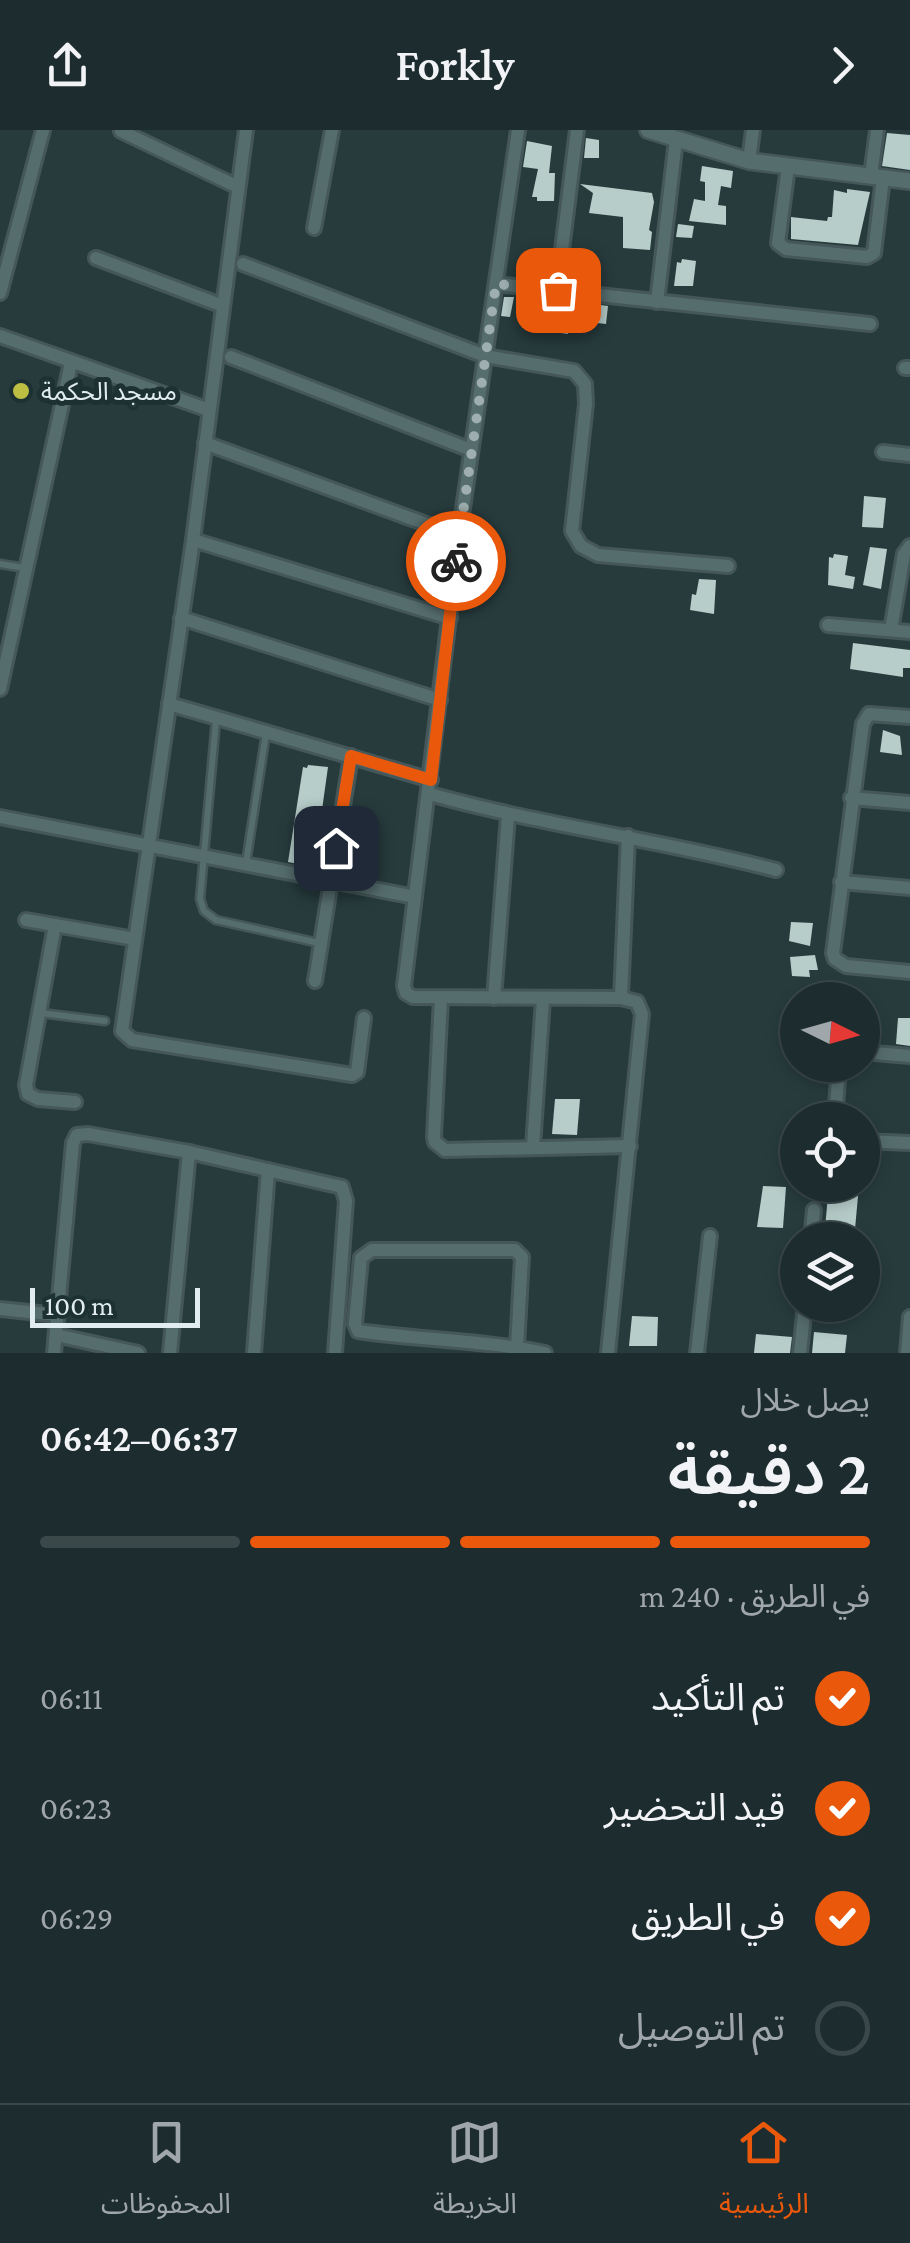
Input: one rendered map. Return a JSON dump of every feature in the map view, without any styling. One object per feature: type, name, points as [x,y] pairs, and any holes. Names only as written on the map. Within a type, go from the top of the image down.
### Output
[{"type":"street","points":[[0,294],[43,130]]},
{"type":"street","points":[[246,130],[122,1032],[132,1040],[352,1074],[357,1072],[364,1018]]},
{"type":"street","points":[[314,228],[332,130]]},
{"type":"street","points":[[518,130],[459,536],[406,993],[413,997],[622,998],[637,1002],[642,1014],[608,1353]]},
{"type":"street","points":[[558,290],[578,130]]},
{"type":"street","points":[[648,130],[749,161],[910,182]]},
{"type":"street","points":[[749,161],[752,130]]},
{"type":"street","points":[[788,167],[778,243],[786,249],[867,257],[874,253],[878,130]]},
{"type":"street","points":[[121,131],[238,187]]},
{"type":"street","points":[[657,302],[676,140]]},
{"type":"street","points":[[96,258],[223,306]]},
{"type":"street","points":[[243,264],[485,356],[574,370],[585,384],[586,404],[572,531],[581,546],[598,555],[728,566]]},
{"type":"street","points":[[496,284],[870,324]]},
{"type":"street","points":[[0,336],[209,410]]},
{"type":"street","points":[[231,356],[472,450]]},
{"type":"street","points":[[0,689],[5,644],[26,568],[71,363]]},
{"type":"street","points":[[205,443],[459,536]]},
{"type":"street","points":[[883,452],[910,455]]},
{"type":"street","points":[[192,540],[450,618]]},
{"type":"street","points":[[891,630],[904,554],[910,546]]},
{"type":"street","points":[[181,618],[440,700]]},
{"type":"street","points":[[828,625],[910,632]]},
{"type":"street","points":[[168,704],[351,756],[508,816],[628,836],[776,870]]},
{"type":"street","points":[[910,717],[874,714],[866,718],[851,798],[835,959],[846,966],[910,972]]},
{"type":"street","points":[[315,981],[351,756]]},
{"type":"street","points":[[851,798],[910,802]]},
{"type":"street","points":[[494,998],[508,816]]},
{"type":"street","points":[[0,817],[415,897]]},
{"type":"street","points":[[622,998],[628,836]]},
{"type":"street","points":[[841,882],[910,888]]},
{"type":"street","points":[[26,920],[136,939]]},
{"type":"street","points":[[55,925],[26,1085],[28,1094],[38,1099],[75,1102]]},
{"type":"street","points":[[442,998],[435,1142],[445,1150],[630,1146]]},
{"type":"street","points":[[532,1148],[543,1000]]},
{"type":"street","points":[[880,1054],[910,1056]]},
{"type":"street","points":[[54,1353],[73,1143],[78,1136],[88,1134],[335,1185],[346,1194],[335,1353]]},
{"type":"street","points":[[880,1142],[910,1143]]},
{"type":"street","points":[[170,1353],[188,1152]]},
{"type":"street","points":[[254,1353],[268,1170]]},
{"type":"street","points":[[813,1222],[814,1210]]},
{"type":"street","points":[[697,1353],[710,1236]]},
{"type":"street","points":[[517,1350],[522,1257],[515,1250],[372,1250],[361,1258],[354,1324],[358,1331],[517,1350],[545,1353]]},
{"type":"street","points":[[0,1309],[58,1315]]},
{"type":"street","points":[[907,1353],[910,1317]]},
{"type":"street","points":[[800,1353],[803,1322]]},
{"type":"street","points":[[56,1335],[138,1353]]},
{"type":"lane","points":[[0,564],[26,568]]},
{"type":"lane","points":[[217,718],[200,898],[204,911],[216,920],[319,944]]},
{"type":"lane","points":[[246,862],[266,732]]},
{"type":"lane","points":[[37,1012],[104,1021]]},
{"type":"building","points":[[887,133],[910,135],[910,170],[882,166]]},
{"type":"building","points":[[586,138],[599,140],[599,158],[584,158]]},
{"type":"building","points":[[527,141],[552,146],[549,173],[555,173],[554,201],[537,201],[537,197],[532,197],[538,169],[523,167]]},
{"type":"building","points":[[702,166],[733,171],[731,188],[721,186],[718,205],[726,206],[726,225],[689,221],[694,199],[705,201],[705,182],[700,181]]},
{"type":"building","points":[[580,184],[652,193],[650,250],[623,248],[623,217],[589,213],[593,193]]},
{"type":"building","points":[[847,189],[870,192],[858,245],[791,239],[791,217],[827,221],[832,217],[834,190],[847,193]]},
{"type":"building","points":[[678,224],[694,226],[692,238],[676,237]]},
{"type":"building","points":[[572,250],[587,250],[587,268],[571,265]]},
{"type":"building","points":[[696,261],[693,286],[674,286],[677,262]]},
{"type":"building","points":[[504,297],[514,297],[510,317],[501,316]]},
{"type":"building","points":[[553,303],[569,304],[568,334],[547,331],[546,310],[552,311]]},
{"type":"building","points":[[592,304],[608,306],[606,324],[589,322]]},
{"type":"building","points":[[864,496],[886,498],[883,528],[862,527]]},
{"type":"building","points":[[870,547],[887,549],[881,589],[863,585]]},
{"type":"building","points":[[848,556],[845,575],[855,577],[853,589],[828,585],[829,557]]},
{"type":"building","points":[[699,579],[716,580],[714,614],[690,610]]},
{"type":"building","points":[[853,643],[910,650],[910,668],[903,668],[903,677],[850,669]]},
{"type":"building","points":[[883,730],[900,736],[902,755],[880,752]]},
{"type":"building","points":[[303,767],[328,767],[314,867],[288,862]]},
{"type":"building","points":[[791,922],[813,923],[810,946],[789,941]]},
{"type":"building","points":[[815,955],[818,970],[809,970],[810,977],[792,976],[790,957]]},
{"type":"building","points":[[898,1018],[910,1018],[910,1046],[896,1044]]},
{"type":"building","points":[[555,1099],[580,1099],[577,1135],[552,1134]]},
{"type":"building","points":[[763,1186],[780,1187],[780,1202],[785,1202],[783,1222],[780,1228],[757,1227]]},
{"type":"building","points":[[827,1202],[857,1202],[856,1222],[826,1222]]},
{"type":"building","points":[[632,1316],[658,1317],[657,1346],[629,1346]]},
{"type":"building","points":[[814,1332],[847,1335],[845,1353],[812,1353]]},
{"type":"building","points":[[756,1334],[792,1337],[790,1353],[754,1353]]},
{"type":"way so far","points":[[456,561],[496,284],[558,290]]},
{"type":"place","name":"مسجد الحكمة","points":[[21,391]]},
{"type":"route","points":[[336,848],[351,756],[431,780],[456,561]]}]
